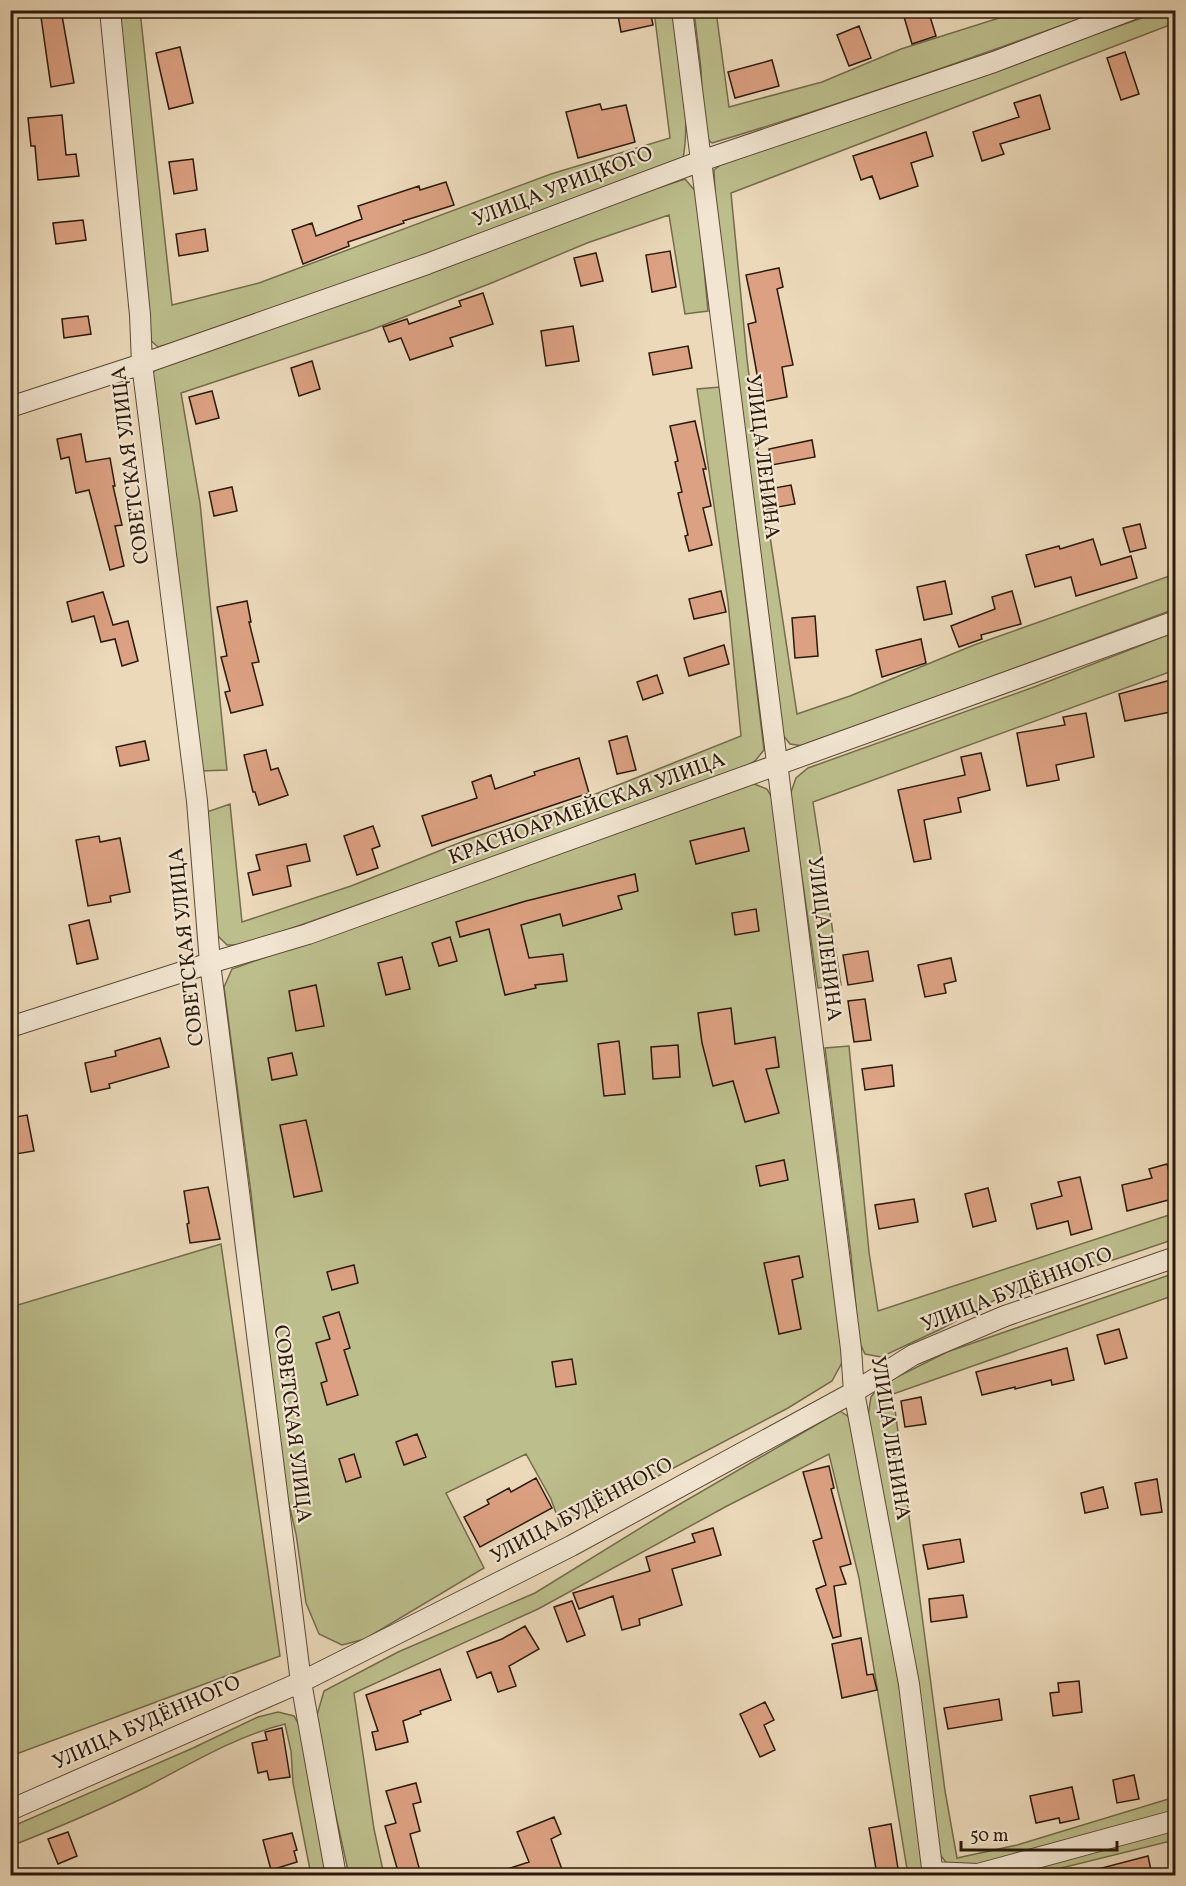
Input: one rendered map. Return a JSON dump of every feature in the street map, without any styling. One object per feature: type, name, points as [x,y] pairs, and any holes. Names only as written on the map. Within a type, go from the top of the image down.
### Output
[{"type":"street","name":"СОВЕТСКАЯ УЛИЦА","points":[[110,10],[140,315],[142,364],[197,801],[210,963],[301,1682],[336,1875]]},
{"type":"street","name":"УЛИЦА ЛЕНИНА","points":[[682,10],[851,1349],[854,1392],[909,1684],[933,1874]]},
{"type":"street","name":"УЛИЦА УРИЦКОГО","points":[[10,407],[142,364],[427,264],[701,161],[994,62],[1131,10]]},
{"type":"street","name":"КРАСНОАРМЕЙСКАЯ УЛИЦА","points":[[10,1027],[320,930],[1176,621]]},
{"type":"street","name":"УЛИЦА БУДЁННОГО","points":[[10,1810],[301,1682],[571,1546],[854,1392],[913,1355],[1005,1316],[1176,1257]]},
{"type":"street","points":[[933,1874],[978,1874],[1176,1820]]},
{"type":"green space","points":[[118,11],[140,11],[172,305],[259,283],[551,174],[670,138],[654,11],[673,11],[685,105],[683,159],[666,169],[221,329],[158,347],[149,339]]},
{"type":"green space","points":[[694,11],[716,11],[729,107],[822,82],[901,49],[1021,11],[1101,11],[810,113],[712,143],[706,138],[703,116],[701,69]]},
{"type":"green space","points":[[1162,11],[1175,11],[1175,23],[731,193],[747,359],[763,490],[797,714],[850,696],[974,645],[1175,574],[1175,609],[803,746],[790,744],[779,730],[716,214],[714,170],[728,159],[889,106]]},
{"type":"green space","points":[[685,179],[697,193],[708,311],[685,314],[669,215],[587,243],[371,330],[181,393],[200,503],[227,770],[201,771],[152,375],[156,368],[606,205]]},
{"type":"green space","points":[[720,387],[764,750],[755,761],[740,770],[244,945],[227,945],[217,935],[204,813],[230,804],[242,922],[351,886],[469,839],[573,803],[741,736],[728,602],[697,389]]},
{"type":"green space","points":[[1175,632],[1175,670],[813,802],[841,985],[818,988],[790,795],[796,778],[808,768],[1034,687]]},
{"type":"green space","points":[[754,784],[767,789],[773,799],[845,1357],[832,1381],[788,1408],[561,1527],[551,1499],[526,1454],[446,1493],[484,1568],[365,1639],[342,1645],[319,1634],[306,1603],[296,1534],[280,1465],[251,1193],[224,987],[232,969]]},
{"type":"green space","points":[[849,1046],[869,1252],[878,1311],[1175,1213],[1175,1239],[995,1300],[881,1357],[865,1354],[859,1341],[851,1255],[825,1048]]},
{"type":"green space","points":[[221,1244],[280,1656],[11,1756],[11,1307]]},
{"type":"green space","points":[[1175,1273],[1175,1295],[893,1394],[945,1791],[957,1858],[1017,1845],[1175,1797],[1175,1811],[975,1868],[949,1866],[937,1851],[868,1416],[871,1397],[879,1386],[947,1352]]},
{"type":"green space","points":[[840,1411],[852,1419],[873,1515],[928,1875],[908,1875],[859,1578],[829,1454],[727,1506],[538,1609],[354,1693],[374,1829],[384,1875],[349,1875],[320,1744],[317,1715],[324,1691],[398,1652],[535,1593],[668,1511]]},
{"type":"green space","points":[[278,1712],[294,1716],[303,1732],[329,1875],[311,1875],[293,1783],[291,1751],[285,1724],[231,1743],[113,1803],[11,1846],[11,1827],[193,1748],[258,1717]]},
{"type":"green space","points":[[1175,1825],[1175,1840],[1033,1875],[996,1876]]},
{"type":"building","points":[[40,10],[61,10],[74,83],[51,87]]},
{"type":"building","points":[[617,10],[650,10],[653,25],[621,32]]},
{"type":"building","points":[[902,10],[928,10],[936,36],[912,44]]},
{"type":"building","points":[[859,26],[871,58],[849,66],[837,35]]},
{"type":"building","points":[[180,47],[193,103],[169,109],[156,53]]},
{"type":"building","points":[[1125,52],[1139,94],[1121,100],[1107,58]]},
{"type":"building","points":[[772,60],[779,86],[735,98],[728,72]]},
{"type":"building","points":[[1040,95],[1050,129],[1000,144],[1004,154],[982,161],[973,132],[1019,117],[1014,103]]},
{"type":"building","points":[[600,104],[602,110],[626,105],[635,142],[578,158],[566,112]]},
{"type":"building","points":[[62,115],[66,155],[76,154],[79,176],[38,180],[35,146],[31,146],[28,118]]},
{"type":"building","points":[[926,132],[933,156],[911,163],[918,186],[880,199],[872,176],[861,180],[853,156]]},
{"type":"building","points":[[193,159],[197,190],[174,194],[169,162]]},
{"type":"building","points":[[446,182],[454,205],[348,242],[349,246],[303,264],[292,230],[312,223],[316,236],[362,219],[358,206],[419,186],[420,190]]},
{"type":"building","points":[[83,220],[86,240],[56,244],[53,223]]},
{"type":"building","points":[[205,229],[208,251],[179,256],[176,234]]},
{"type":"building","points":[[670,251],[676,287],[652,292],[646,255]]},
{"type":"building","points":[[596,253],[603,281],[581,286],[574,258]]},
{"type":"building","points":[[779,268],[783,287],[777,289],[793,365],[782,367],[787,397],[762,402],[748,324],[756,322],[746,275]]},
{"type":"building","points":[[483,293],[493,324],[450,338],[453,346],[410,360],[401,338],[389,342],[383,327],[407,319],[409,324],[461,306],[459,301]]},
{"type":"building","points":[[88,316],[91,334],[64,338],[62,319]]},
{"type":"building","points":[[573,326],[579,361],[546,366],[541,331]]},
{"type":"building","points":[[688,346],[692,368],[653,375],[649,353]]},
{"type":"building","points":[[312,361],[320,389],[299,396],[291,368]]},
{"type":"building","points":[[212,391],[219,418],[196,424],[189,397]]},
{"type":"building","points":[[695,421],[706,469],[703,469],[711,506],[703,508],[712,545],[689,551],[685,536],[688,535],[678,493],[682,492],[675,462],[678,461],[670,426]]},
{"type":"building","points":[[81,434],[86,462],[110,458],[115,486],[113,486],[122,525],[115,526],[124,566],[110,570],[89,490],[76,493],[69,457],[61,459],[57,439]]},
{"type":"building","points":[[812,440],[815,457],[772,465],[769,449]]},
{"type":"building","points":[[791,485],[795,504],[767,509],[763,490]]},
{"type":"building","points":[[232,487],[237,511],[214,516],[209,492]]},
{"type":"building","points":[[1140,524],[1146,548],[1130,552],[1123,528]]},
{"type":"building","points":[[1093,539],[1101,565],[1131,556],[1137,578],[1076,596],[1071,577],[1035,587],[1026,555],[1059,546],[1060,549]]},
{"type":"building","points":[[945,581],[952,614],[924,620],[917,587]]},
{"type":"building","points":[[721,591],[726,612],[694,619],[689,599]]},
{"type":"building","points":[[1012,591],[1021,624],[981,635],[982,639],[959,647],[951,626],[995,609],[992,597]]},
{"type":"building","points":[[103,592],[113,625],[128,621],[138,661],[122,666],[115,639],[101,642],[94,616],[72,622],[67,602]]},
{"type":"building","points":[[247,601],[251,622],[249,622],[259,662],[252,663],[263,705],[231,713],[225,692],[230,691],[221,657],[227,656],[217,607]]},
{"type":"building","points":[[815,616],[818,656],[795,658],[792,618]]},
{"type":"building","points":[[921,639],[926,663],[882,677],[876,650]]},
{"type":"building","points":[[724,645],[729,664],[689,676],[684,658]]},
{"type":"building","points":[[657,675],[663,693],[643,700],[637,682]]},
{"type":"building","points":[[1171,680],[1176,699],[1176,711],[1125,721],[1119,694]]},
{"type":"building","points":[[1086,713],[1094,757],[1056,765],[1059,780],[1027,786],[1017,733],[1065,725],[1063,717]]},
{"type":"building","points":[[627,736],[636,770],[617,774],[609,741]]},
{"type":"building","points":[[145,741],[149,760],[120,766],[116,747]]},
{"type":"building","points":[[266,750],[271,770],[278,768],[288,795],[259,805],[255,792],[253,792],[244,755]]},
{"type":"building","points":[[981,753],[990,790],[958,798],[961,812],[924,820],[931,859],[914,862],[898,790],[965,775],[961,757]]},
{"type":"building","points":[[579,758],[589,793],[432,846],[422,816],[477,798],[472,782],[491,775],[495,789],[535,775],[534,772]]},
{"type":"building","points":[[373,826],[380,846],[372,849],[378,868],[357,875],[344,836]]},
{"type":"building","points":[[744,828],[749,851],[696,864],[690,841]]},
{"type":"building","points":[[99,836],[100,842],[120,838],[130,892],[110,896],[111,902],[88,906],[76,840]]},
{"type":"building","points":[[306,844],[310,861],[287,866],[291,886],[253,895],[248,873],[260,870],[256,855]]},
{"type":"building","points":[[635,874],[638,891],[618,896],[622,909],[563,926],[560,914],[521,925],[529,958],[563,954],[567,981],[535,985],[536,988],[505,995],[489,929],[460,937],[456,922],[526,901]]},
{"type":"building","points":[[756,909],[759,931],[735,935],[732,913]]},
{"type":"building","points":[[89,920],[98,959],[77,964],[69,925]]},
{"type":"building","points":[[450,937],[457,961],[439,966],[432,943]]},
{"type":"building","points":[[868,951],[873,981],[848,985],[843,955]]},
{"type":"building","points":[[402,957],[410,989],[386,995],[378,963]]},
{"type":"building","points":[[951,958],[956,981],[944,984],[946,993],[925,997],[918,965]]},
{"type":"building","points":[[316,985],[324,1026],[296,1031],[289,991]]},
{"type":"building","points":[[865,999],[871,1040],[854,1042],[848,1001]]},
{"type":"building","points":[[731,1008],[735,1044],[775,1037],[779,1067],[766,1069],[779,1113],[745,1122],[733,1081],[713,1086],[702,1043],[698,1013]]},
{"type":"building","points":[[160,1038],[169,1067],[109,1084],[110,1088],[91,1092],[85,1063],[116,1056],[115,1051]]},
{"type":"building","points":[[619,1041],[625,1094],[604,1096],[598,1044]]},
{"type":"building","points":[[678,1045],[680,1077],[653,1079],[651,1047]]},
{"type":"building","points":[[292,1053],[297,1075],[272,1080],[268,1058]]},
{"type":"building","points":[[892,1065],[894,1086],[865,1090],[862,1069]]},
{"type":"building","points":[[27,1115],[34,1151],[16,1154],[10,1118]]},
{"type":"building","points":[[306,1120],[322,1191],[294,1197],[280,1125]]},
{"type":"building","points":[[784,1160],[788,1180],[760,1186],[756,1166]]},
{"type":"building","points":[[1167,1164],[1176,1198],[1127,1211],[1122,1185],[1152,1178],[1149,1169]]},
{"type":"building","points":[[1080,1177],[1092,1229],[1071,1235],[1068,1221],[1037,1229],[1031,1204],[1062,1196],[1058,1182]]},
{"type":"building","points":[[208,1187],[220,1239],[190,1243],[184,1191]]},
{"type":"building","points":[[988,1188],[996,1221],[973,1227],[965,1194]]},
{"type":"building","points":[[914,1199],[918,1222],[879,1229],[875,1205]]},
{"type":"building","points":[[799,1256],[803,1277],[792,1280],[801,1329],[779,1334],[764,1263]]},
{"type":"building","points":[[354,1265],[358,1283],[332,1290],[327,1272]]},
{"type":"building","points":[[339,1312],[350,1348],[344,1350],[358,1395],[327,1405],[321,1383],[327,1381],[316,1343],[330,1339],[323,1317]]},
{"type":"building","points":[[1119,1329],[1127,1358],[1105,1364],[1097,1335]]},
{"type":"building","points":[[1067,1348],[1074,1380],[1052,1385],[1051,1380],[982,1395],[976,1372]]},
{"type":"building","points":[[572,1359],[576,1384],[556,1387],[552,1362]]},
{"type":"building","points":[[921,1397],[926,1424],[905,1427],[901,1401]]},
{"type":"building","points":[[417,1434],[426,1457],[404,1465],[396,1442]]},
{"type":"building","points":[[354,1454],[361,1477],[346,1482],[339,1459]]},
{"type":"building","points":[[829,1466],[834,1488],[831,1489],[851,1564],[840,1567],[846,1584],[834,1586],[841,1636],[833,1638],[816,1589],[826,1585],[813,1541],[822,1538],[803,1472]]},
{"type":"building","points":[[536,1478],[552,1508],[480,1547],[464,1517],[489,1504],[487,1500],[509,1488],[511,1492]]},
{"type":"building","points":[[1157,1479],[1162,1512],[1141,1515],[1135,1483]]},
{"type":"building","points":[[1103,1487],[1108,1508],[1085,1513],[1081,1493]]},
{"type":"building","points":[[713,1528],[721,1555],[672,1569],[682,1605],[639,1619],[640,1625],[622,1630],[613,1596],[579,1609],[573,1593],[650,1571],[646,1557],[695,1542],[692,1534]]},
{"type":"building","points":[[960,1539],[964,1562],[928,1569],[923,1545]]},
{"type":"building","points":[[963,1595],[967,1617],[931,1622],[929,1599]]},
{"type":"building","points":[[572,1601],[585,1635],[567,1642],[554,1607]]},
{"type":"building","points":[[525,1626],[539,1649],[509,1666],[516,1686],[498,1692],[491,1672],[477,1678],[467,1652],[502,1639]]},
{"type":"building","points":[[861,1638],[867,1675],[873,1674],[877,1690],[842,1698],[832,1644]]},
{"type":"building","points":[[440,1669],[451,1700],[420,1711],[421,1714],[403,1721],[408,1742],[376,1750],[372,1732],[378,1731],[366,1695]]},
{"type":"building","points":[[1079,1681],[1082,1712],[1053,1716],[1050,1693],[1059,1692],[1058,1683]]},
{"type":"building","points":[[999,1699],[1002,1720],[948,1729],[944,1708]]},
{"type":"building","points":[[765,1702],[774,1720],[764,1725],[775,1750],[760,1757],[740,1714]]},
{"type":"building","points":[[282,1728],[290,1777],[269,1780],[267,1771],[258,1773],[252,1743],[267,1740],[265,1732]]},
{"type":"building","points":[[1134,1775],[1139,1799],[1117,1803],[1113,1780]]},
{"type":"building","points":[[416,1783],[421,1802],[413,1804],[420,1831],[410,1834],[421,1875],[399,1875],[385,1826],[396,1823],[386,1791]]},
{"type":"building","points":[[1072,1787],[1079,1819],[1060,1823],[1059,1818],[1036,1823],[1030,1796]]},
{"type":"building","points":[[554,1817],[561,1834],[551,1839],[564,1875],[498,1875],[498,1872],[529,1862],[517,1832]]},
{"type":"building","points":[[891,1824],[899,1875],[877,1875],[869,1828]]},
{"type":"building","points":[[68,1832],[77,1856],[58,1864],[48,1839]]},
{"type":"building","points":[[292,1833],[297,1850],[294,1851],[297,1862],[271,1870],[263,1840]]},
{"type":"building","points":[[1148,1856],[1152,1875],[1094,1875],[1094,1870]]}]
